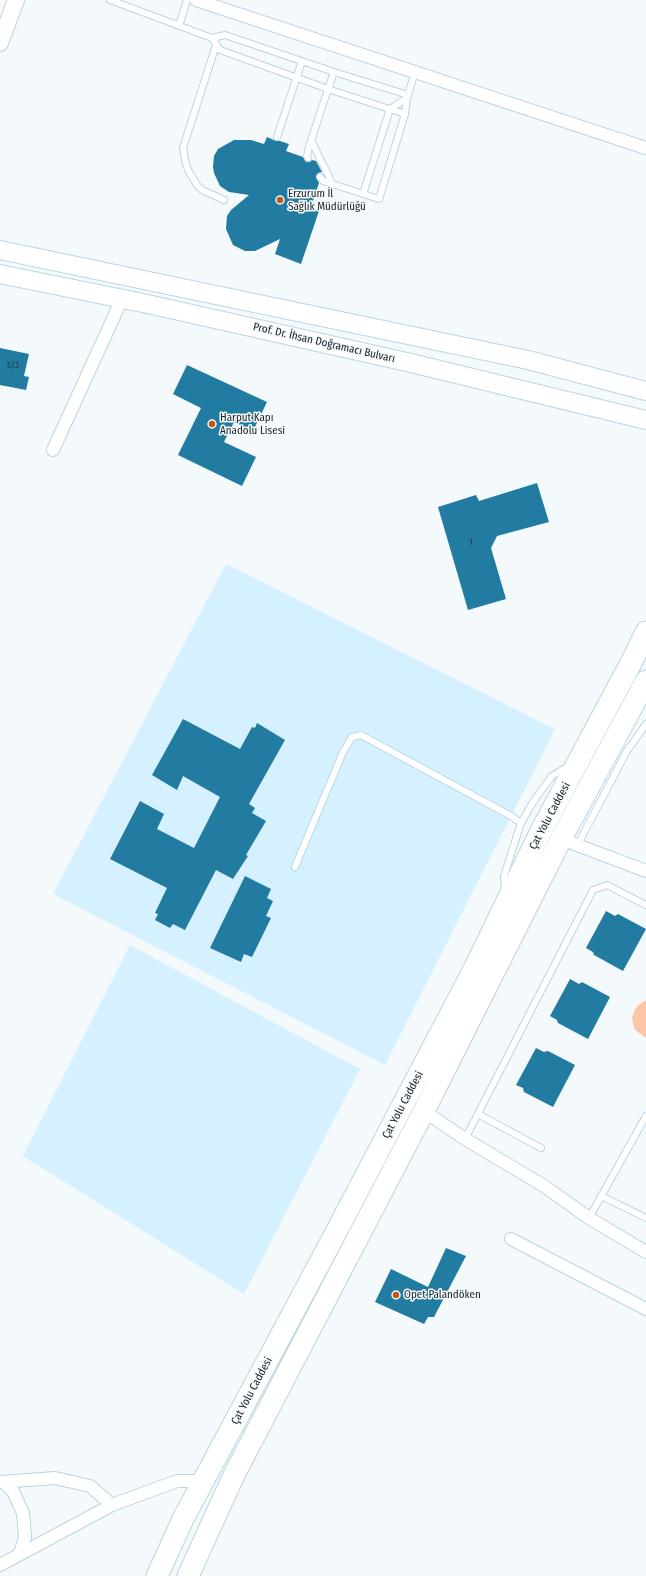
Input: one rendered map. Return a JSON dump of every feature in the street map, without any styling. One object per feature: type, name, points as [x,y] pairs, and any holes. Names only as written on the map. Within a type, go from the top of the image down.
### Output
[{"type":"highway","name":"Çat Yolu Caddesi","points":[[157,1576],[184,1517],[455,1006],[541,831],[646,632]]},
{"type":"highway","name":"Çat Yolu Caddesi","points":[[188,1576],[234,1475],[424,1111],[569,842],[646,681]]},
{"type":"main road","points":[[0,250],[506,356],[646,391]]},
{"type":"main road","name":"Prof. Dr. İhsan Doğramacı Bulvarı","points":[[0,274],[122,299],[411,363],[646,420]]},
{"type":"street","points":[[0,43],[16,0]]},
{"type":"street","points":[[196,0],[646,148]]},
{"type":"street","points":[[53,450],[122,299]]},
{"type":"street","points":[[569,842],[646,871]]},
{"type":"street","points":[[424,1111],[464,1140],[544,1186],[589,1218],[646,1252]]},
{"type":"street","points":[[511,1239],[646,1309]]},
{"type":"street","points":[[2,1482],[55,1478],[90,1486],[112,1505]]},
{"type":"street","points":[[0,1564],[112,1505],[177,1481],[195,1481],[203,1483]]},
{"type":"street","points":[[2,1482],[13,1491],[23,1512],[25,1537],[20,1554]]},
{"type":"lane","points":[[110,0],[212,38],[225,34],[408,97]]},
{"type":"lane","points":[[179,26],[187,0]]},
{"type":"lane","points":[[212,38],[220,50],[328,89],[405,114]]},
{"type":"lane","points":[[216,45],[183,148],[189,172],[197,184],[202,190],[224,200]]},
{"type":"lane","points":[[277,137],[302,61]]},
{"type":"lane","points":[[308,158],[307,156],[311,140],[334,72]]},
{"type":"lane","points":[[320,177],[323,181],[379,199],[405,114],[415,72]]},
{"type":"lane","points":[[363,194],[390,109],[408,97]]},
{"type":"lane","points":[[311,140],[332,184]]},
{"type":"lane","points":[[569,842],[643,726],[646,724]]},
{"type":"lane","points":[[295,867],[343,752],[352,737],[361,735],[511,816],[521,823]]},
{"type":"lane","points":[[506,904],[504,876],[521,823],[533,802],[552,776],[580,758]]},
{"type":"lane","points":[[464,1140],[593,890],[607,885],[646,905]]},
{"type":"lane","points":[[478,1114],[541,1148]]},
{"type":"lane","points":[[589,1218],[646,1116]]},
{"type":"lane","points":[[602,1196],[646,1218]]},
{"type":"shaded area","points":[[226,564],[555,729],[385,1065],[53,894]]},
{"type":"shaded area","points":[[130,945],[360,1069],[244,1294],[23,1156]]},
{"type":"shaded area","points":[[646,1000],[646,1038],[635,1030],[632,1017],[637,1006]]},
{"type":"building","name":"Erzurum İl Sağlık Müdürlüğü","points":[[267,137],[289,144],[286,151],[303,157],[306,162],[310,162],[312,160],[316,161],[322,172],[318,173],[316,176],[319,183],[311,207],[319,211],[301,264],[275,254],[280,239],[255,251],[245,251],[233,245],[226,229],[227,216],[231,210],[249,195],[229,192],[220,186],[214,173],[214,156],[218,149],[234,140],[251,140],[264,144]]},
{"type":"building","points":[[0,348],[29,354],[24,376],[29,377],[26,390],[0,385]]},
{"type":"building","name":"Harput Kapı Anadolu Lisesi","points":[[187,365],[267,402],[253,431],[234,422],[224,442],[256,457],[242,486],[178,455],[201,408],[173,394]]},
{"type":"building","points":[[537,483],[549,522],[497,536],[491,548],[506,599],[468,610],[438,507],[476,495],[479,501]]},
{"type":"building","points":[[183,719],[240,749],[252,727],[255,728],[257,723],[285,740],[249,804],[255,808],[252,813],[266,821],[246,855],[248,856],[233,879],[216,870],[185,930],[173,924],[170,928],[155,920],[158,914],[155,913],[167,888],[110,859],[140,801],[164,814],[157,829],[194,848],[220,797],[183,776],[177,790],[152,775]]},
{"type":"building","points":[[245,876],[271,889],[267,898],[273,901],[266,916],[271,918],[252,957],[244,954],[241,962],[210,948]]},
{"type":"building","points":[[606,911],[615,916],[618,914],[646,929],[623,971],[594,955],[593,952],[586,948]]},
{"type":"building","points":[[570,979],[579,984],[582,982],[610,997],[588,1039],[558,1023],[557,1020],[550,1016]]},
{"type":"building","points":[[536,1048],[544,1052],[548,1051],[575,1065],[553,1107],[524,1092],[523,1088],[516,1085]]},
{"type":"building","points":[[446,1248],[466,1256],[434,1317],[428,1317],[424,1324],[375,1302],[391,1269],[428,1287]]},
{"type":"place","name":"Erzurum İl Sağlık Müdürlüğü","points":[[280,200]]},
{"type":"place","name":"Harput Kapı Anadolu Lisesi","points":[[212,424]]},
{"type":"place","name":"Opet Palandöken","points":[[396,1295]]}]
